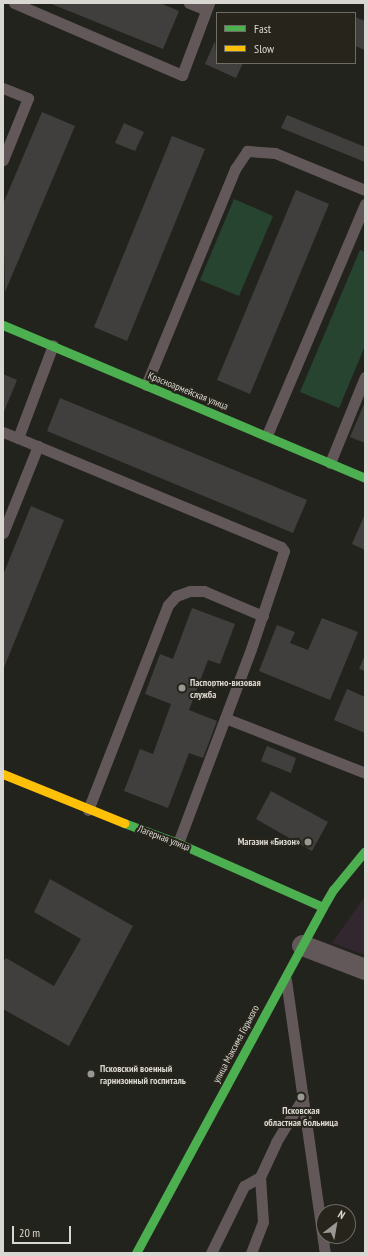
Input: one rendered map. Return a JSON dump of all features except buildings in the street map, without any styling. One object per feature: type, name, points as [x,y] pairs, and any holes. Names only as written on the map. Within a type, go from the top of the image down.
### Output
[{"type":"street","name":"Красноармейская улица","points":[[3,325],[53,345],[146,386],[267,435],[365,478]]},
{"type":"street","name":"Лагерная улица","points":[[3,774],[88,810],[178,843],[323,907]]},
{"type":"street","name":"улица Максима Горького","points":[[136,1253],[323,907],[333,890],[365,852]]},
{"type":"street","points":[[302,945],[365,969]]},
{"type":"lane","points":[[14,3],[182,75],[208,7],[189,3]]},
{"type":"lane","points":[[3,88],[28,98],[3,160]]},
{"type":"lane","points":[[146,386],[235,169],[247,151],[275,153],[365,190]]},
{"type":"lane","points":[[267,435],[365,204]]},
{"type":"lane","points":[[18,438],[53,345]]},
{"type":"lane","points":[[330,463],[365,377]]},
{"type":"lane","points":[[3,432],[281,547],[285,555],[178,843]]},
{"type":"lane","points":[[3,533],[38,446]]},
{"type":"lane","points":[[88,810],[168,605],[176,596],[190,591],[204,591],[263,616]]},
{"type":"lane","points":[[225,718],[365,773]]},
{"type":"lane","points":[[285,976],[325,1253]]},
{"type":"lane","points":[[251,1253],[263,1222],[260,1177],[276,1142],[303,1098]]},
{"type":"lane","points":[[211,1253],[244,1186],[260,1177]]},
{"type":"shaded area","points":[[365,896],[365,955],[332,943]]},
{"type":"green space","points":[[234,199],[273,216],[239,296],[200,280]]},
{"type":"green space","points":[[360,250],[365,252],[365,346],[339,408],[300,392]]},
{"type":"traffic: fast","points":[[3,325],[365,478]]},
{"type":"traffic: fast","points":[[124,823],[178,843],[323,907]]},
{"type":"traffic: fast","points":[[136,1253],[323,907],[333,890],[365,851]]},
{"type":"traffic: slow","points":[[3,774],[124,823]]},
{"type":"place","name":"Паспортно-визовая служба","points":[[182,688]]},
{"type":"place","name":"Магазин «Бизон»","points":[[308,842]]},
{"type":"place","name":"Псковский военный гарнизонный госпиталь","points":[[91,1074]]},
{"type":"place","name":"Псковская областная больница","points":[[301,1097]]}]
